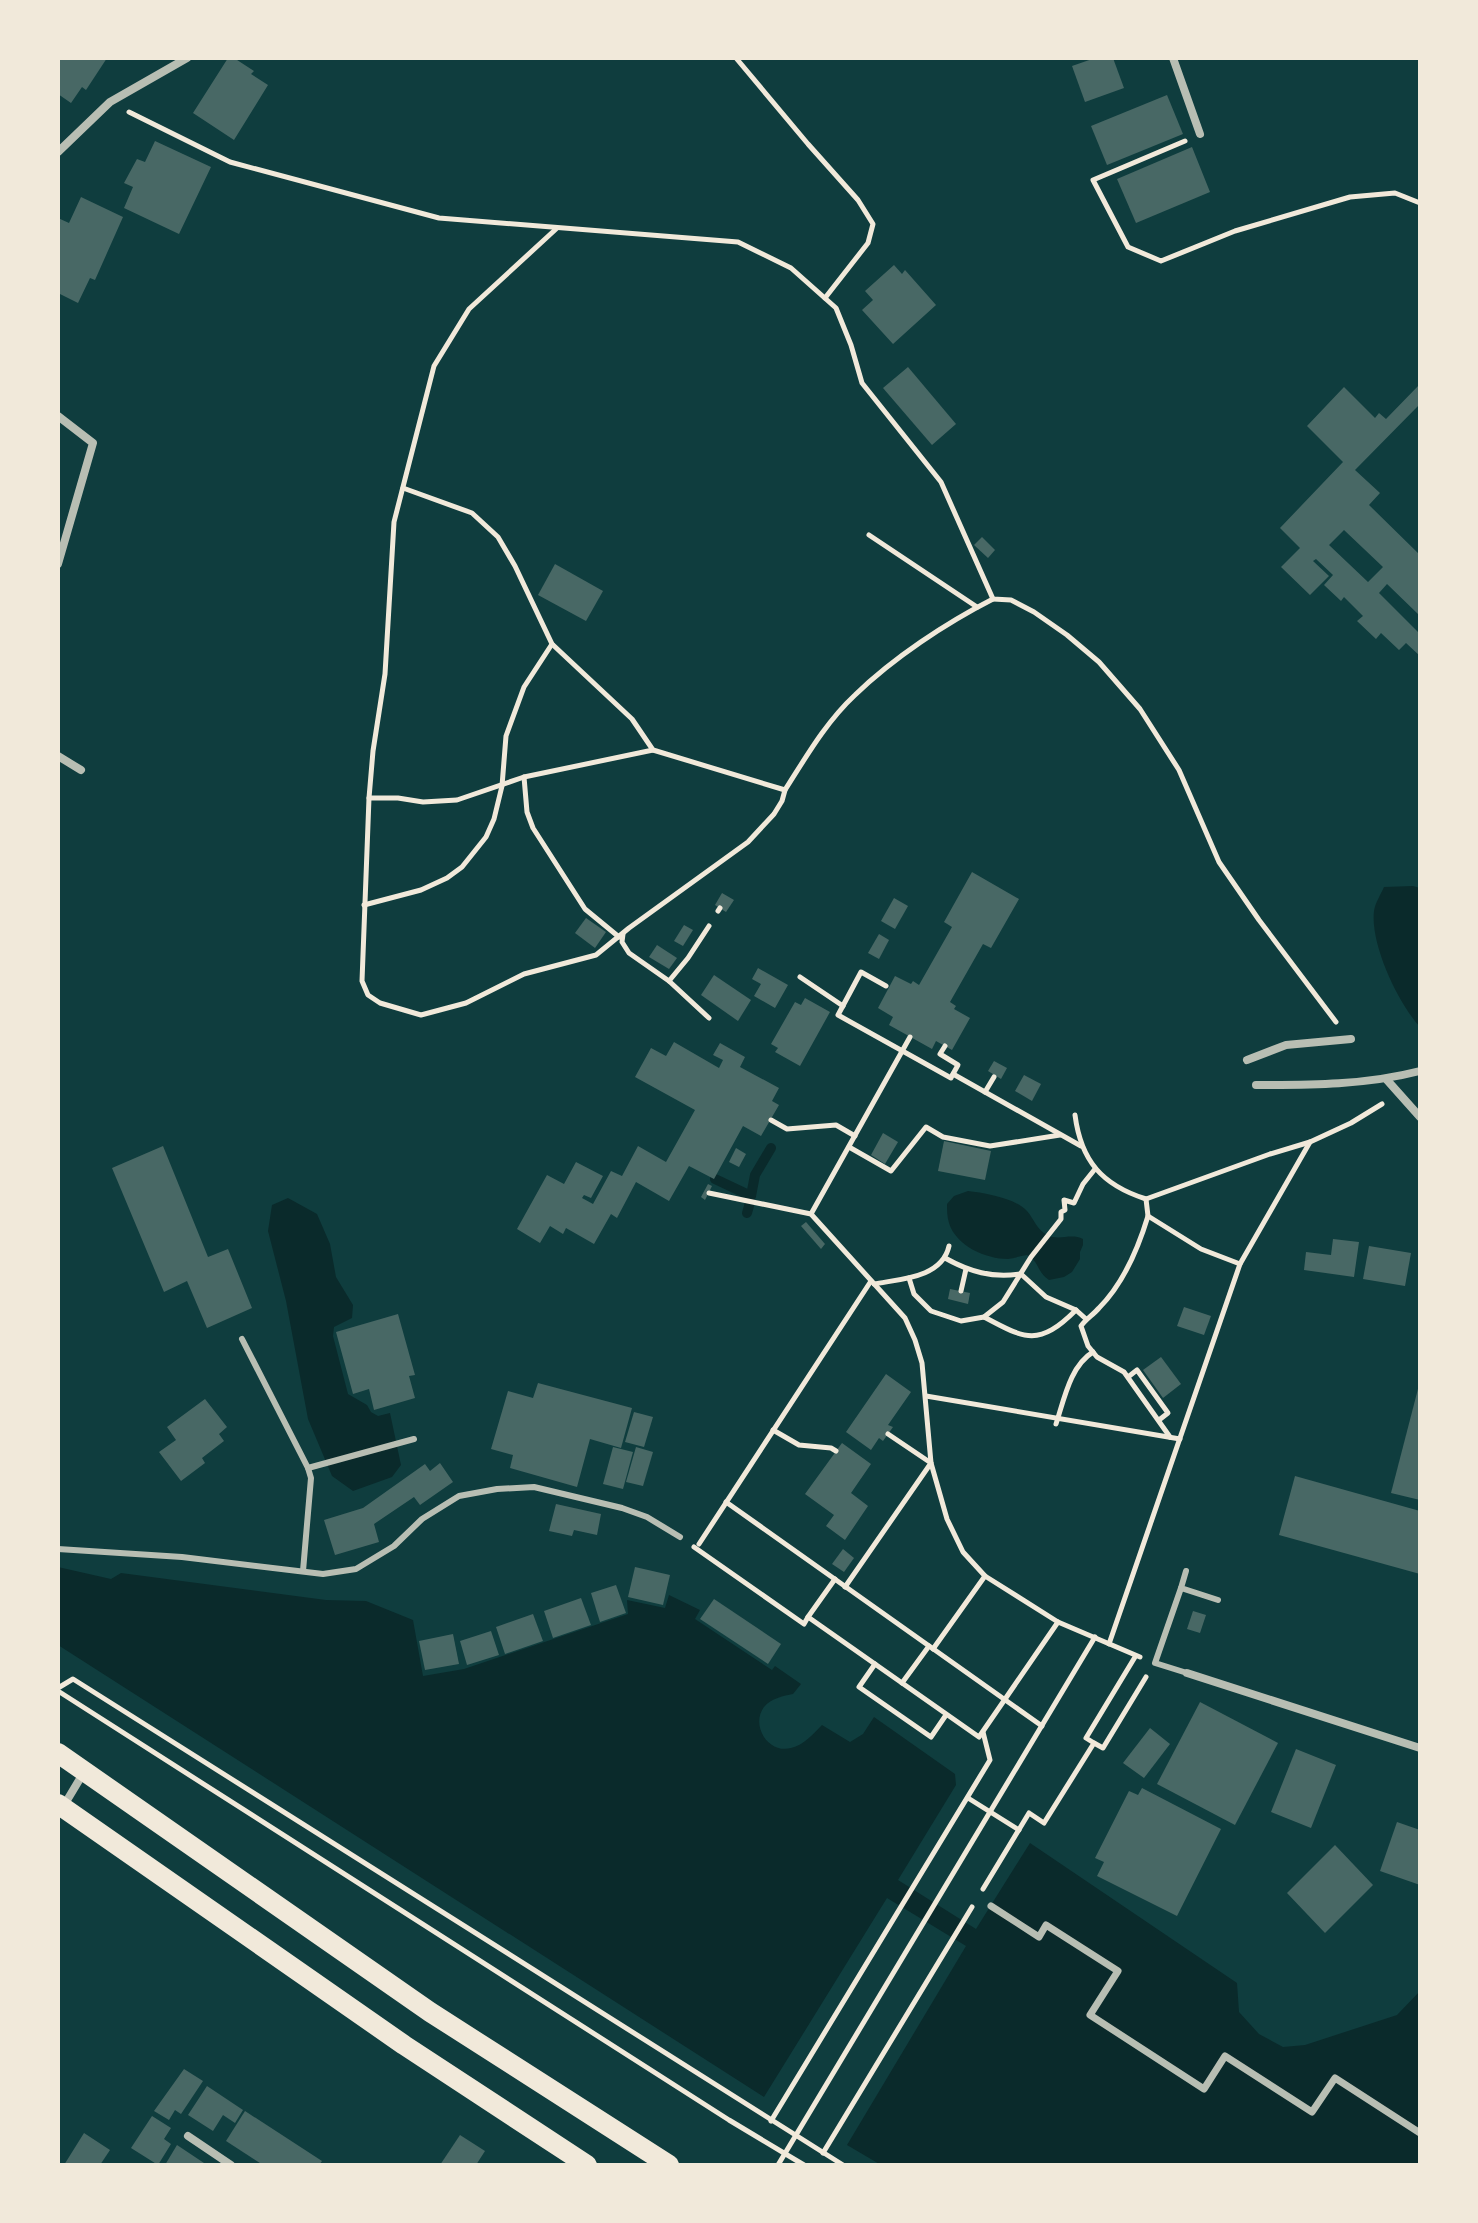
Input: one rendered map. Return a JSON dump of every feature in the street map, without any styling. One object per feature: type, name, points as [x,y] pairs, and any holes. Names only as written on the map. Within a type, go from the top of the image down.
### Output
[{"type":"main road","points":[[58,1753],[430,2012],[669,2165]]},
{"type":"main road","points":[[60,1809],[404,2045],[587,2165]]},
{"type":"street","points":[[58,152],[110,102],[187,58]]},
{"type":"street","points":[[1173,58],[1200,134]]},
{"type":"street","points":[[58,416],[93,443],[58,564]]},
{"type":"street","points":[[58,756],[81,770]]},
{"type":"street","points":[[1247,1060],[1286,1045],[1351,1039]]},
{"type":"street","points":[[1256,1085],[1334,1085],[1387,1080],[1420,1071]]},
{"type":"street","points":[[1387,1080],[1420,1117]]},
{"type":"street","points":[[1187,1673],[1420,1748]]},
{"type":"street","points":[[60,1809],[84,1772]]},
{"type":"street","points":[[991,1906],[1039,1937],[1046,1925],[1118,1971],[1090,2015],[1204,2089],[1225,2056],[1312,2112],[1335,2078],[1420,2133]]},
{"type":"street","points":[[188,2136],[231,2165]]},
{"type":"lane","points":[[242,1339],[311,1478],[303,1571]]},
{"type":"lane","points":[[308,1468],[414,1439]]},
{"type":"lane","points":[[58,1549],[182,1557],[323,1574],[356,1569],[394,1546],[422,1519],[459,1496],[497,1489],[534,1487],[622,1508],[647,1517],[680,1537]]},
{"type":"lane","points":[[1186,1571],[1155,1663],[1187,1673]]},
{"type":"lane","points":[[1181,1588],[1218,1600]]},
{"type":"path","points":[[736,58],[858,200],[873,224],[868,243],[825,298]]},
{"type":"path","points":[[110,102],[230,162],[439,218],[738,242],[791,268],[836,308],[862,383],[941,482],[993,599]]},
{"type":"path","points":[[1184,142],[1093,180],[1128,247],[1161,261],[1235,231],[1350,197],[1395,193],[1420,203]]},
{"type":"path","points":[[557,229],[469,309],[434,366],[394,522],[385,674],[369,798],[362,981],[368,995],[380,1003],[421,1015],[466,1003],[524,974],[596,955],[748,842],[774,814],[811,749],[854,696],[898,658],[993,599],[1011,600],[1067,635],[1099,662],[1140,709],[1179,770],[1219,862],[1259,920],[1351,1039]]},
{"type":"path","points":[[403,488],[472,513],[498,537],[552,644],[632,719],[653,750]]},
{"type":"path","points":[[869,535],[977,607]]},
{"type":"path","points":[[364,905],[421,890],[447,878],[462,867],[486,837],[502,786],[506,736],[524,687],[552,644]]},
{"type":"path","points":[[369,798],[423,802],[457,800],[524,777],[653,750],[785,790]]},
{"type":"path","points":[[524,777],[527,812],[533,828],[585,909],[621,935],[629,953],[669,981],[709,1018]]},
{"type":"path","points":[[669,981],[709,926]]},
{"type":"path","points":[[886,986],[862,970],[838,1015],[951,1078],[958,1065],[940,1054],[945,1046]]},
{"type":"path","points":[[800,977],[843,1006]]},
{"type":"path","points":[[811,1214],[910,1037]]},
{"type":"path","points":[[953,1074],[1082,1146]]},
{"type":"path","points":[[985,1092],[994,1077]]},
{"type":"path","points":[[1075,1115],[1082,1146],[1095,1169],[1118,1188],[1146,1199],[1310,1142],[1351,1123],[1382,1104],[1397,1089]]},
{"type":"path","points":[[771,1120],[787,1129],[836,1125],[855,1136]]},
{"type":"path","points":[[849,1147],[891,1171],[926,1127],[943,1137],[990,1146],[1061,1135]]},
{"type":"path","points":[[1109,1644],[1240,1264],[1310,1142]]},
{"type":"path","points":[[909,1278],[914,1294],[931,1311],[961,1321],[984,1317],[1003,1302],[1031,1257],[1061,1219],[1066,1198],[1074,1203],[1095,1169]]},
{"type":"path","points":[[709,1193],[757,1200],[811,1214],[905,1318],[922,1363],[931,1463],[947,1519],[963,1552],[985,1576],[1058,1622],[1095,1637],[1109,1644],[1137,1655],[1155,1663],[1103,1748],[1086,1738],[1137,1655]]},
{"type":"path","points":[[1146,1199],[1148,1216],[1141,1241],[1129,1265],[1100,1308],[1081,1326],[1088,1346],[1108,1364],[1124,1372],[1170,1437]]},
{"type":"path","points":[[1148,1216],[1201,1249],[1240,1264]]},
{"type":"path","points":[[872,1282],[909,1278],[935,1268],[945,1258],[949,1246]]},
{"type":"path","points":[[945,1258],[966,1269],[999,1276],[1021,1274],[1046,1297],[1076,1310],[1086,1319]]},
{"type":"path","points":[[961,1291],[966,1269]]},
{"type":"path","points":[[696,1548],[872,1282]]},
{"type":"path","points":[[984,1317],[1015,1334],[1037,1336],[1058,1327],[1076,1310]]},
{"type":"path","points":[[1057,1421],[1075,1370],[1093,1351]]},
{"type":"path","points":[[1128,1377],[1137,1370],[1154,1389],[1168,1413],[1159,1420]]},
{"type":"path","points":[[926,1396],[1057,1421],[1180,1439]]},
{"type":"path","points":[[773,1430],[799,1445],[836,1451]]},
{"type":"path","points":[[888,1434],[931,1463]]},
{"type":"path","points":[[845,1587],[931,1463]]},
{"type":"path","points":[[726,1502],[1042,1726]]},
{"type":"path","points":[[680,1537],[804,1624],[835,1579]]},
{"type":"path","points":[[902,1683],[985,1576]]},
{"type":"path","points":[[808,1617],[979,1737],[1058,1622]]},
{"type":"path","points":[[778,2165],[1095,1637]]},
{"type":"path","points":[[875,1664],[859,1687],[931,1737],[946,1715]]},
{"type":"path","points":[[804,2165],[58,1690],[73,1679],[843,2165]]},
{"type":"path","points":[[771,2121],[990,1760],[982,1732]]},
{"type":"path","points":[[823,2153],[1029,1813],[1044,1823],[1094,1743]]},
{"type":"path","points":[[968,1798],[1019,1830]]},
{"type":"water","points":[[1384,887],[1420,888],[1420,1027],[1387,972],[1374,924],[1375,908]]},
{"type":"water","points":[[968,1191],[1008,1199],[1022,1206],[1047,1235],[1083,1239],[1080,1259],[1072,1272],[1049,1280],[1027,1255],[999,1258],[982,1254],[965,1244],[949,1223],[947,1204],[954,1196]]},
{"type":"water","points":[[288,1198],[317,1214],[330,1244],[336,1277],[353,1305],[352,1318],[334,1327],[333,1336],[348,1394],[378,1416],[390,1413],[401,1465],[392,1477],[353,1491],[332,1476],[308,1419],[286,1301],[268,1231],[272,1205]]},
{"type":"water","points":[[58,1567],[111,1579],[121,1573],[326,1600],[366,1601],[413,1620],[423,1676],[464,1669],[628,1614],[627,1600],[665,1608],[669,1595],[700,1610],[695,1619],[772,1670],[775,1666],[801,1684],[793,1694],[767,1704],[760,1714],[761,1730],[769,1743],[783,1749],[796,1747],[822,1725],[850,1742],[863,1734],[874,1717],[955,1774],[956,1785],[898,1880],[976,1929],[1030,1843],[1237,1983],[1239,2012],[1259,2034],[1283,2047],[1305,2045],[1397,2015],[1420,1991],[1420,2165],[881,2165],[847,2145],[966,1946],[887,1898],[764,2097],[58,1645]]},
{"type":"building","points":[[58,58],[107,58],[86,90],[82,87],[71,103],[58,94]]},
{"type":"building","points":[[228,58],[234,58],[254,71],[251,74],[268,85],[234,140],[193,113]]},
{"type":"building","points":[[1095,58],[1113,58],[1124,88],[1085,102],[1072,66]]},
{"type":"building","points":[[1167,95],[1183,134],[1107,165],[1091,126]]},
{"type":"building","points":[[155,141],[211,167],[179,234],[124,208],[133,187],[124,183],[137,159],[145,162]]},
{"type":"building","points":[[1192,147],[1210,192],[1136,223],[1117,179]]},
{"type":"building","points":[[81,197],[123,217],[95,280],[90,278],[78,303],[58,293],[58,218],[69,223]]},
{"type":"building","points":[[894,265],[902,274],[905,270],[936,305],[893,344],[862,310],[873,300],[865,291]]},
{"type":"building","points":[[908,367],[956,424],[932,445],[883,388]]},
{"type":"building","points":[[1420,384],[1420,404],[1355,470],[1380,493],[1369,505],[1420,555],[1418,614],[1387,584],[1379,593],[1420,634],[1420,656],[1406,643],[1399,650],[1381,633],[1376,639],[1357,621],[1363,616],[1344,597],[1341,601],[1324,585],[1333,575],[1316,559],[1313,561],[1329,576],[1310,595],[1281,567],[1300,548],[1280,528],[1343,462],[1307,426],[1344,387],[1375,418],[1379,413],[1386,419]],"holes":[[[1344,530],[1383,567],[1368,582],[1329,545]]]},
{"type":"building","points":[[982,537],[995,550],[988,558],[974,545]]},
{"type":"building","points":[[555,564],[603,591],[586,621],[538,595]]},
{"type":"building","points":[[972,872],[1019,899],[991,948],[983,944],[950,1002],[956,1006],[954,1009],[970,1018],[952,1050],[936,1041],[932,1049],[889,1025],[893,1017],[878,1008],[895,976],[919,985],[952,927],[944,922]]},
{"type":"building","points":[[722,893],[734,900],[726,912],[715,905]]},
{"type":"building","points":[[894,898],[908,906],[895,929],[881,921]]},
{"type":"building","points":[[586,918],[606,932],[595,948],[575,933]]},
{"type":"building","points":[[684,925],[693,930],[683,946],[674,941]]},
{"type":"building","points":[[879,934],[889,940],[879,959],[868,953]]},
{"type":"building","points":[[657,945],[677,958],[669,969],[649,957]]},
{"type":"building","points":[[758,968],[788,985],[775,1008],[754,996],[761,984],[752,979]]},
{"type":"building","points":[[714,975],[751,1000],[738,1021],[701,995]]},
{"type":"building","points":[[805,998],[830,1012],[800,1066],[775,1052],[778,1048],[771,1044],[795,1002],[801,1005]]},
{"type":"building","points":[[674,1042],[719,1068],[723,1060],[713,1055],[720,1043],[745,1057],[740,1067],[779,1088],[772,1101],[779,1105],[761,1136],[743,1126],[714,1179],[689,1166],[669,1201],[636,1182],[617,1218],[611,1214],[594,1244],[566,1228],[563,1234],[550,1226],[540,1243],[517,1229],[547,1175],[564,1184],[576,1162],[603,1176],[591,1198],[584,1195],[582,1198],[593,1204],[611,1171],[622,1176],[638,1146],[666,1162],[695,1110],[635,1077],[651,1048],[666,1056]]},
{"type":"building","points":[[994,1061],[1007,1068],[1001,1079],[988,1071]]},
{"type":"building","points":[[1024,1075],[1041,1084],[1032,1101],[1015,1091]]},
{"type":"building","points":[[883,1133],[898,1142],[885,1164],[871,1155]]},
{"type":"building","points":[[944,1141],[991,1151],[985,1180],[938,1171]]},
{"type":"building","points":[[163,1146],[208,1257],[228,1249],[252,1308],[207,1328],[187,1281],[164,1292],[112,1168]]},
{"type":"building","points":[[736,1148],[746,1154],[739,1167],[729,1162]]},
{"type":"building","points":[[708,1184],[712,1186],[705,1200],[701,1197]]},
{"type":"building","points":[[806,1222],[825,1244],[821,1249],[801,1226]]},
{"type":"building","points":[[1333,1239],[1359,1242],[1354,1277],[1304,1270],[1306,1252],[1331,1255]]},
{"type":"building","points":[[1369,1246],[1411,1253],[1405,1286],[1363,1279]]},
{"type":"building","points":[[950,1289],[970,1293],[968,1304],[948,1299]]},
{"type":"building","points":[[1184,1307],[1211,1316],[1204,1335],[1177,1326]]},
{"type":"building","points":[[398,1314],[415,1375],[409,1376],[415,1398],[374,1410],[369,1389],[353,1394],[336,1332]]},
{"type":"building","points":[[1161,1357],[1181,1384],[1163,1398],[1143,1370]]},
{"type":"building","points":[[886,1374],[911,1392],[888,1425],[893,1427],[883,1441],[879,1438],[871,1450],[846,1432]]},
{"type":"building","points":[[538,1383],[632,1408],[621,1448],[590,1439],[577,1487],[510,1468],[513,1455],[491,1449],[508,1391],[533,1398]]},
{"type":"building","points":[[1420,1385],[1420,1500],[1391,1493]]},
{"type":"building","points":[[205,1399],[227,1427],[219,1434],[224,1441],[202,1458],[205,1463],[181,1481],[159,1452],[176,1440],[167,1427]]},
{"type":"building","points":[[634,1412],[653,1417],[644,1447],[625,1442]]},
{"type":"building","points":[[842,1443],[871,1464],[851,1493],[868,1506],[845,1540],[826,1526],[834,1515],[805,1494]]},
{"type":"building","points":[[613,1447],[633,1452],[623,1489],[603,1484]]},
{"type":"building","points":[[636,1447],[653,1452],[643,1486],[626,1482]]},
{"type":"building","points":[[440,1463],[453,1482],[420,1505],[414,1497],[374,1524],[379,1542],[335,1555],[324,1520],[363,1508],[425,1464],[430,1471]]},
{"type":"building","points":[[1295,1476],[1420,1511],[1420,1574],[1279,1535]]},
{"type":"building","points":[[556,1504],[601,1514],[597,1535],[574,1530],[572,1536],[549,1531]]},
{"type":"building","points":[[843,1549],[854,1558],[844,1572],[832,1564]]},
{"type":"building","points":[[635,1567],[670,1575],[663,1605],[628,1597]]},
{"type":"building","points":[[616,1585],[626,1613],[600,1622],[591,1593]]},
{"type":"building","points":[[581,1598],[591,1625],[553,1638],[544,1611]]},
{"type":"building","points":[[714,1599],[781,1644],[768,1664],[700,1619]]},
{"type":"building","points":[[1193,1611],[1206,1615],[1200,1633],[1187,1629]]},
{"type":"building","points":[[533,1614],[543,1641],[505,1654],[496,1627]]},
{"type":"building","points":[[491,1631],[499,1655],[467,1665],[460,1641]]},
{"type":"building","points":[[453,1634],[459,1664],[425,1670],[419,1641]]},
{"type":"building","points":[[1200,1702],[1278,1743],[1235,1825],[1157,1784]]},
{"type":"building","points":[[1150,1728],[1170,1744],[1144,1778],[1123,1763]]},
{"type":"building","points":[[1296,1749],[1336,1765],[1311,1828],[1271,1812]]},
{"type":"building","points":[[1142,1788],[1221,1829],[1177,1916],[1097,1876],[1104,1862],[1095,1858],[1129,1791],[1138,1795]]},
{"type":"building","points":[[1397,1822],[1420,1830],[1420,1885],[1380,1871]]},
{"type":"building","points":[[1335,1845],[1373,1885],[1325,1933],[1287,1893]]},
{"type":"building","points":[[184,2069],[203,2081],[181,2114],[175,2110],[169,2120],[154,2111]]},
{"type":"building","points":[[207,2086],[243,2110],[235,2123],[223,2115],[213,2131],[188,2115]]},
{"type":"building","points":[[245,2111],[322,2161],[319,2165],[263,2165],[226,2141]]},
{"type":"building","points":[[152,2116],[171,2128],[164,2139],[171,2144],[158,2165],[131,2148]]},
{"type":"building","points":[[84,2133],[110,2150],[100,2165],[64,2165]]},
{"type":"building","points":[[460,2135],[485,2151],[476,2165],[440,2165]]},
{"type":"building","points":[[177,2145],[207,2165],[165,2165]]},
{"type":"waterway","points":[[715,1179],[751,1196],[755,1175],[771,1148]]},
{"type":"waterway","points":[[747,1213],[749,1206]]}]
